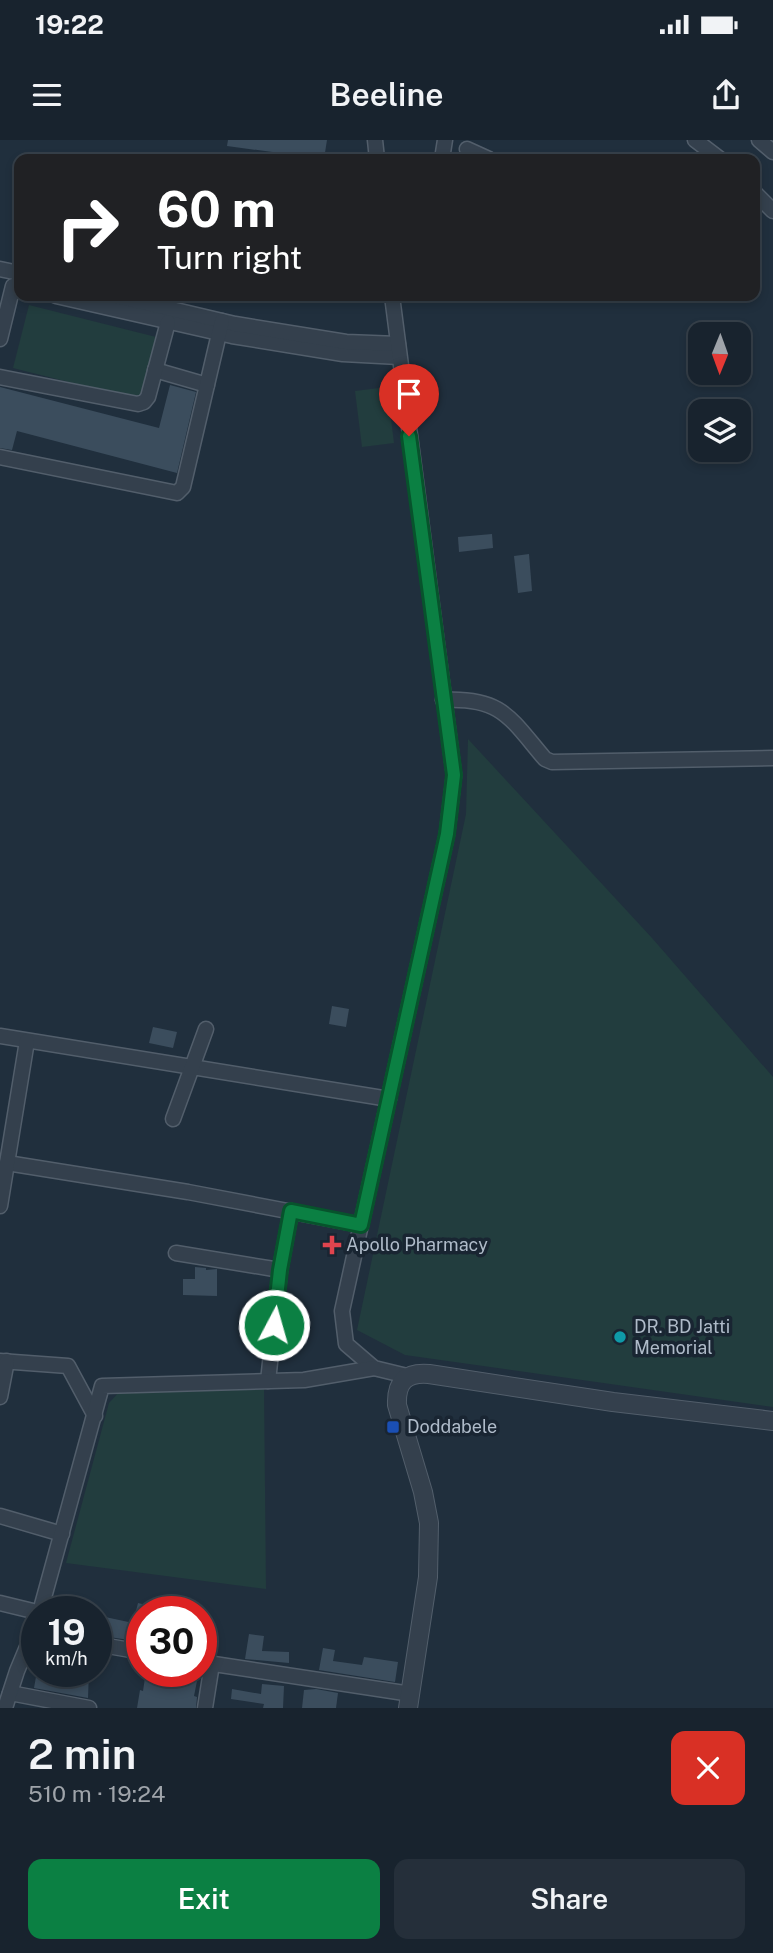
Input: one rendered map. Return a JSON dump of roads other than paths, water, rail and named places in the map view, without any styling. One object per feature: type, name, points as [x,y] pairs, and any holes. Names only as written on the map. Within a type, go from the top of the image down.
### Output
[{"type":"street","points":[[695,140],[713,154]]},
{"type":"street","points":[[759,140],[773,152]]},
{"type":"street","points":[[467,149],[478,154]]},
{"type":"street","points":[[760,198],[773,211]]},
{"type":"street","points":[[0,269],[13,283],[0,338]]},
{"type":"street","points":[[78,301],[168,321],[221,327]]},
{"type":"street","points":[[133,301],[221,327],[343,354],[399,351]]},
{"type":"street","points":[[374,1368],[346,1344],[342,1311],[447,834],[454,775],[393,301]]},
{"type":"street","points":[[0,377],[138,404],[144,402],[148,397],[168,321]]},
{"type":"street","points":[[0,457],[177,493],[183,487],[221,327]]},
{"type":"street","points":[[155,370],[207,385]]},
{"type":"street","points":[[443,700],[465,699],[491,704],[510,717],[545,759],[552,762],[773,758]]},
{"type":"street","points":[[173,1119],[206,1029]]},
{"type":"street","points":[[0,1037],[389,1099]]},
{"type":"street","points":[[0,1206],[27,1041]]},
{"type":"street","points":[[7,1163],[361,1225]]},
{"type":"street","points":[[268,1381],[280,1270],[291,1211]]},
{"type":"street","points":[[176,1253],[280,1270]]},
{"type":"street","points":[[0,1397],[3,1361],[68,1366],[95,1416]]},
{"type":"street","points":[[43,1596],[102,1386],[304,1380],[374,1368],[407,1376]]},
{"type":"street","points":[[217,1665],[410,1701],[428,1577],[429,1522],[423,1492],[397,1405],[399,1384],[407,1376],[415,1373],[429,1374],[613,1402],[773,1421]]},
{"type":"street","points":[[0,1516],[62,1534]]},
{"type":"street","points":[[0,1603],[21,1608]]},
{"type":"street","points":[[5,1708],[21,1666]]},
{"type":"street","points":[[205,1708],[206,1687]]},
{"type":"street","points":[[10,1693],[89,1708]]},
{"type":"place","name":"Apollo Pharmacy","points":[[332,1245]]},
{"type":"place","name":"DR. BD Jatti Memorial","points":[[620,1337]]},
{"type":"place","name":"Doddabele","points":[[393,1427]]}]
